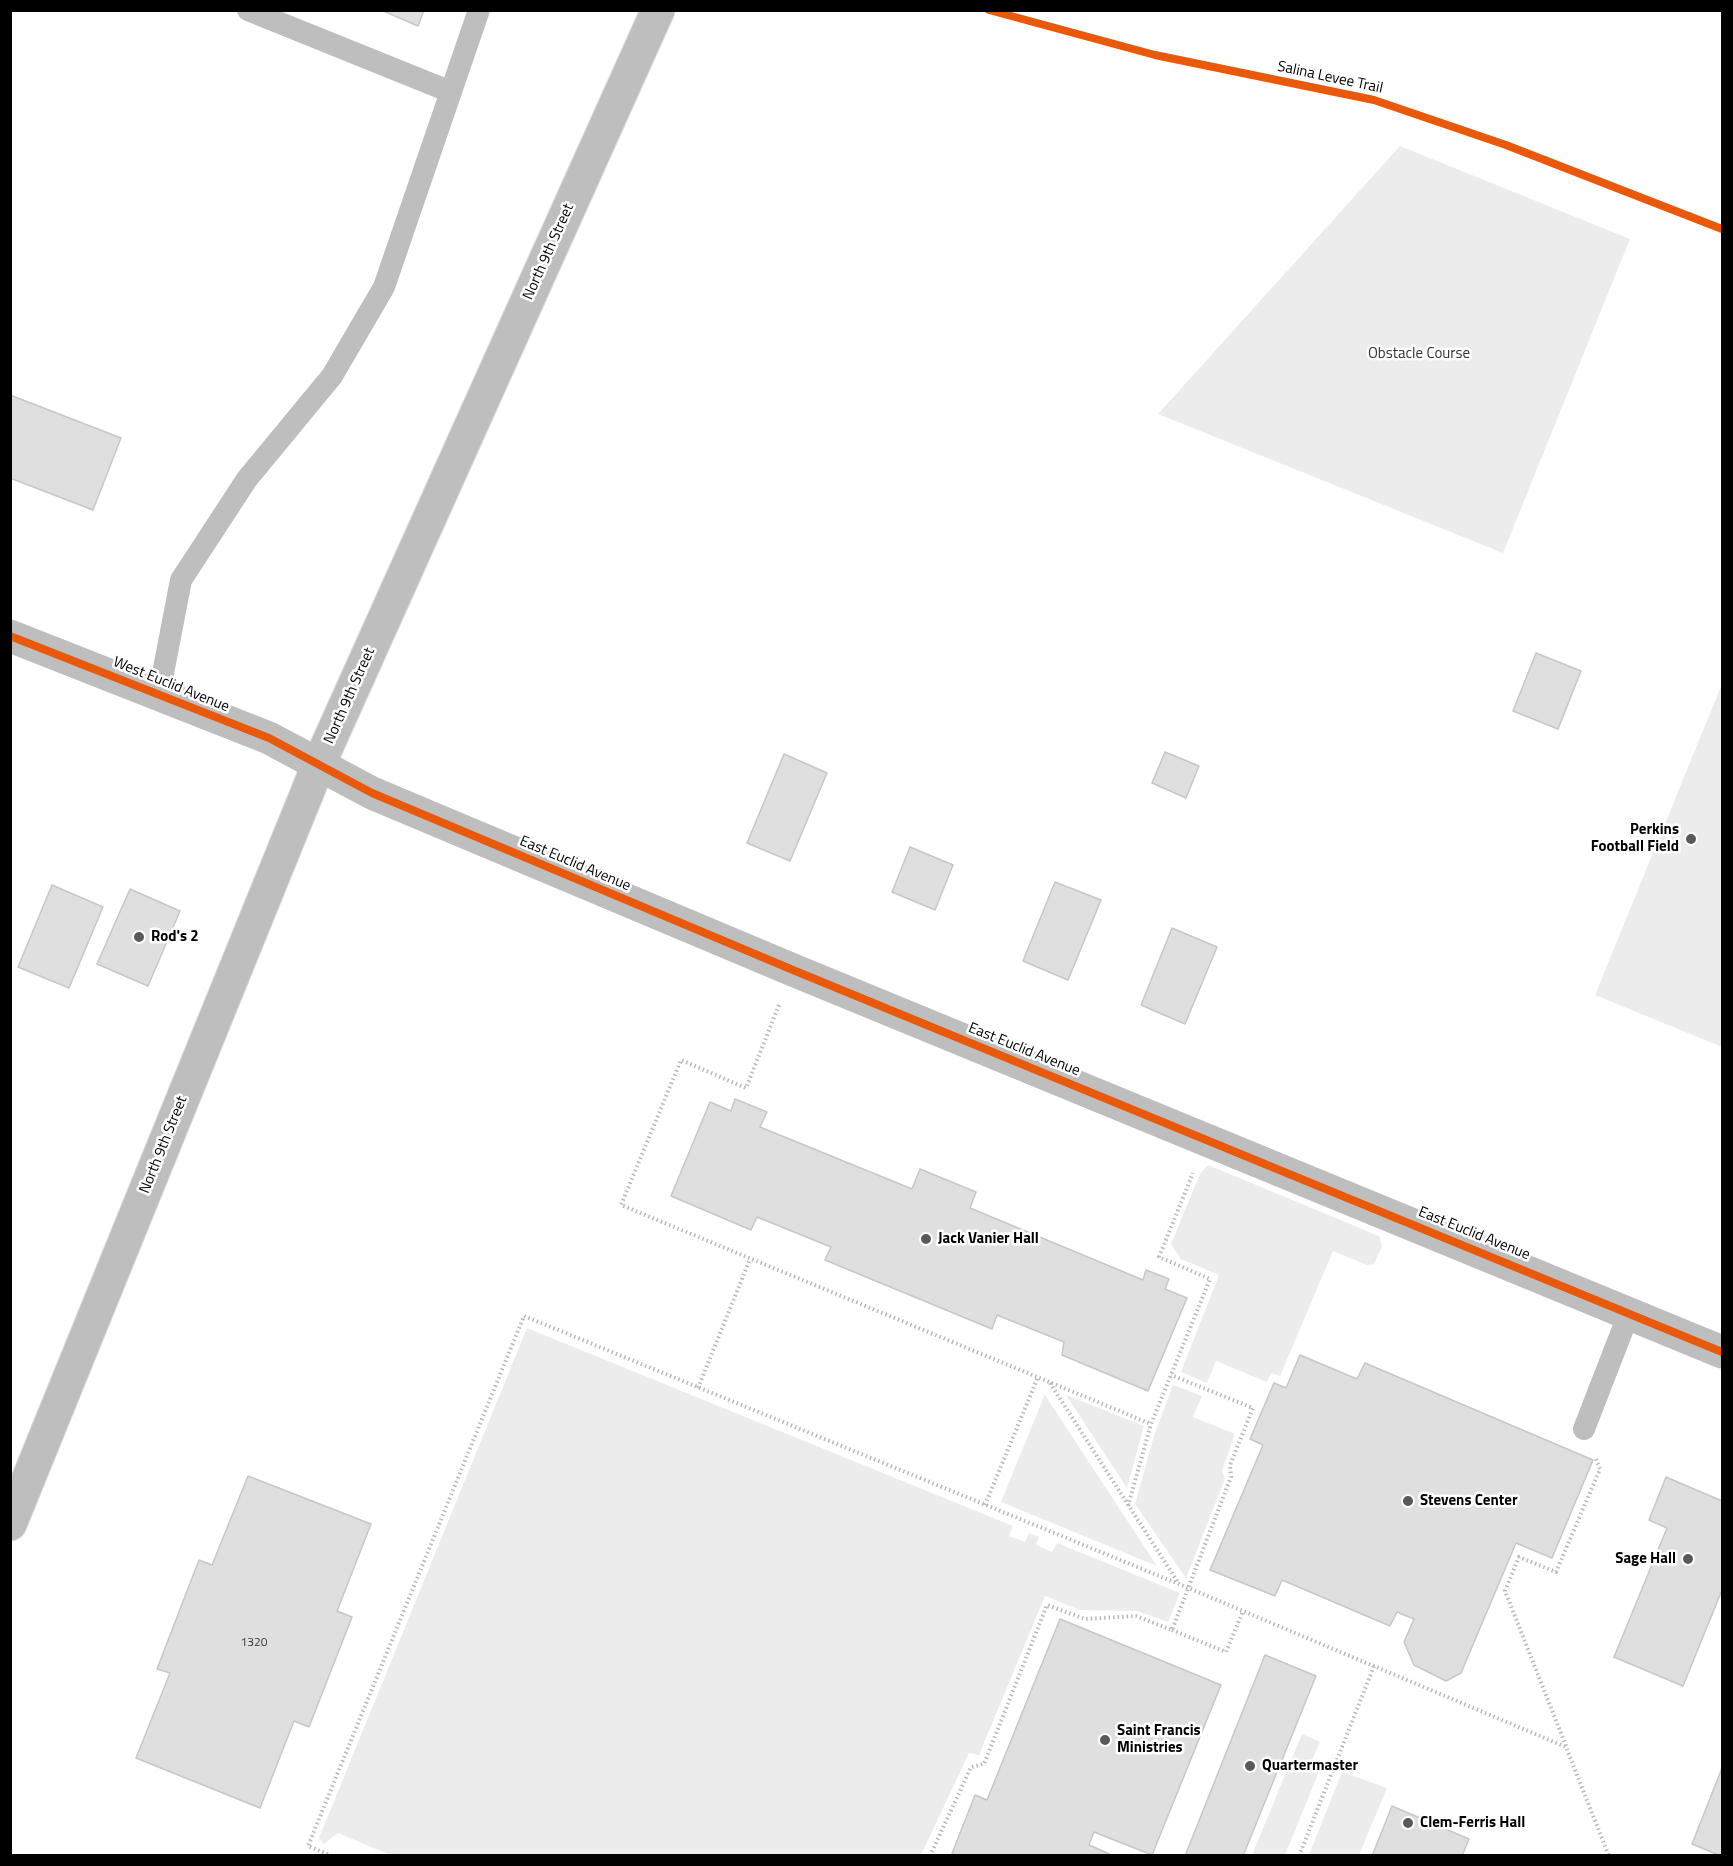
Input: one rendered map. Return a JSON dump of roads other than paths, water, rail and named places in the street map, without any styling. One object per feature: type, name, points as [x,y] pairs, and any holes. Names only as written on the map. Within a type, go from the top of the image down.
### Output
[{"type":"street","name":"North 9th Street","points":[[10,1524],[318,766],[658,10]]},
{"type":"street","name":"West Euclid Avenue","points":[[10,636],[269,738],[318,766]]},
{"type":"street","name":"East Euclid Avenue","points":[[318,766],[372,793],[793,970],[1722,1352]]},
{"type":"lane","points":[[248,10],[451,92]]},
{"type":"lane","points":[[159,694],[182,580],[247,479],[332,376],[384,287],[479,10]]},
{"type":"lane","points":[[1584,1429],[1629,1313]]},
{"type":"place","name":"Perkins Football Field","points":[[1691,839]]},
{"type":"place","name":"Rod's 2","points":[[139,937]]},
{"type":"place","name":"Jack Vanier Hall","points":[[926,1239]]},
{"type":"place","name":"Stevens Center","points":[[1408,1501]]},
{"type":"place","name":"Sage Hall","points":[[1688,1559]]},
{"type":"place","name":"Saint Francis Ministries","points":[[1105,1740]]},
{"type":"place","name":"Quartermaster","points":[[1250,1766]]},
{"type":"place","name":"Clem-Ferris Hall","points":[[1408,1823]]},
{"type":"park label","name":"Obstacle Course","points":[[1419,354]]}]
